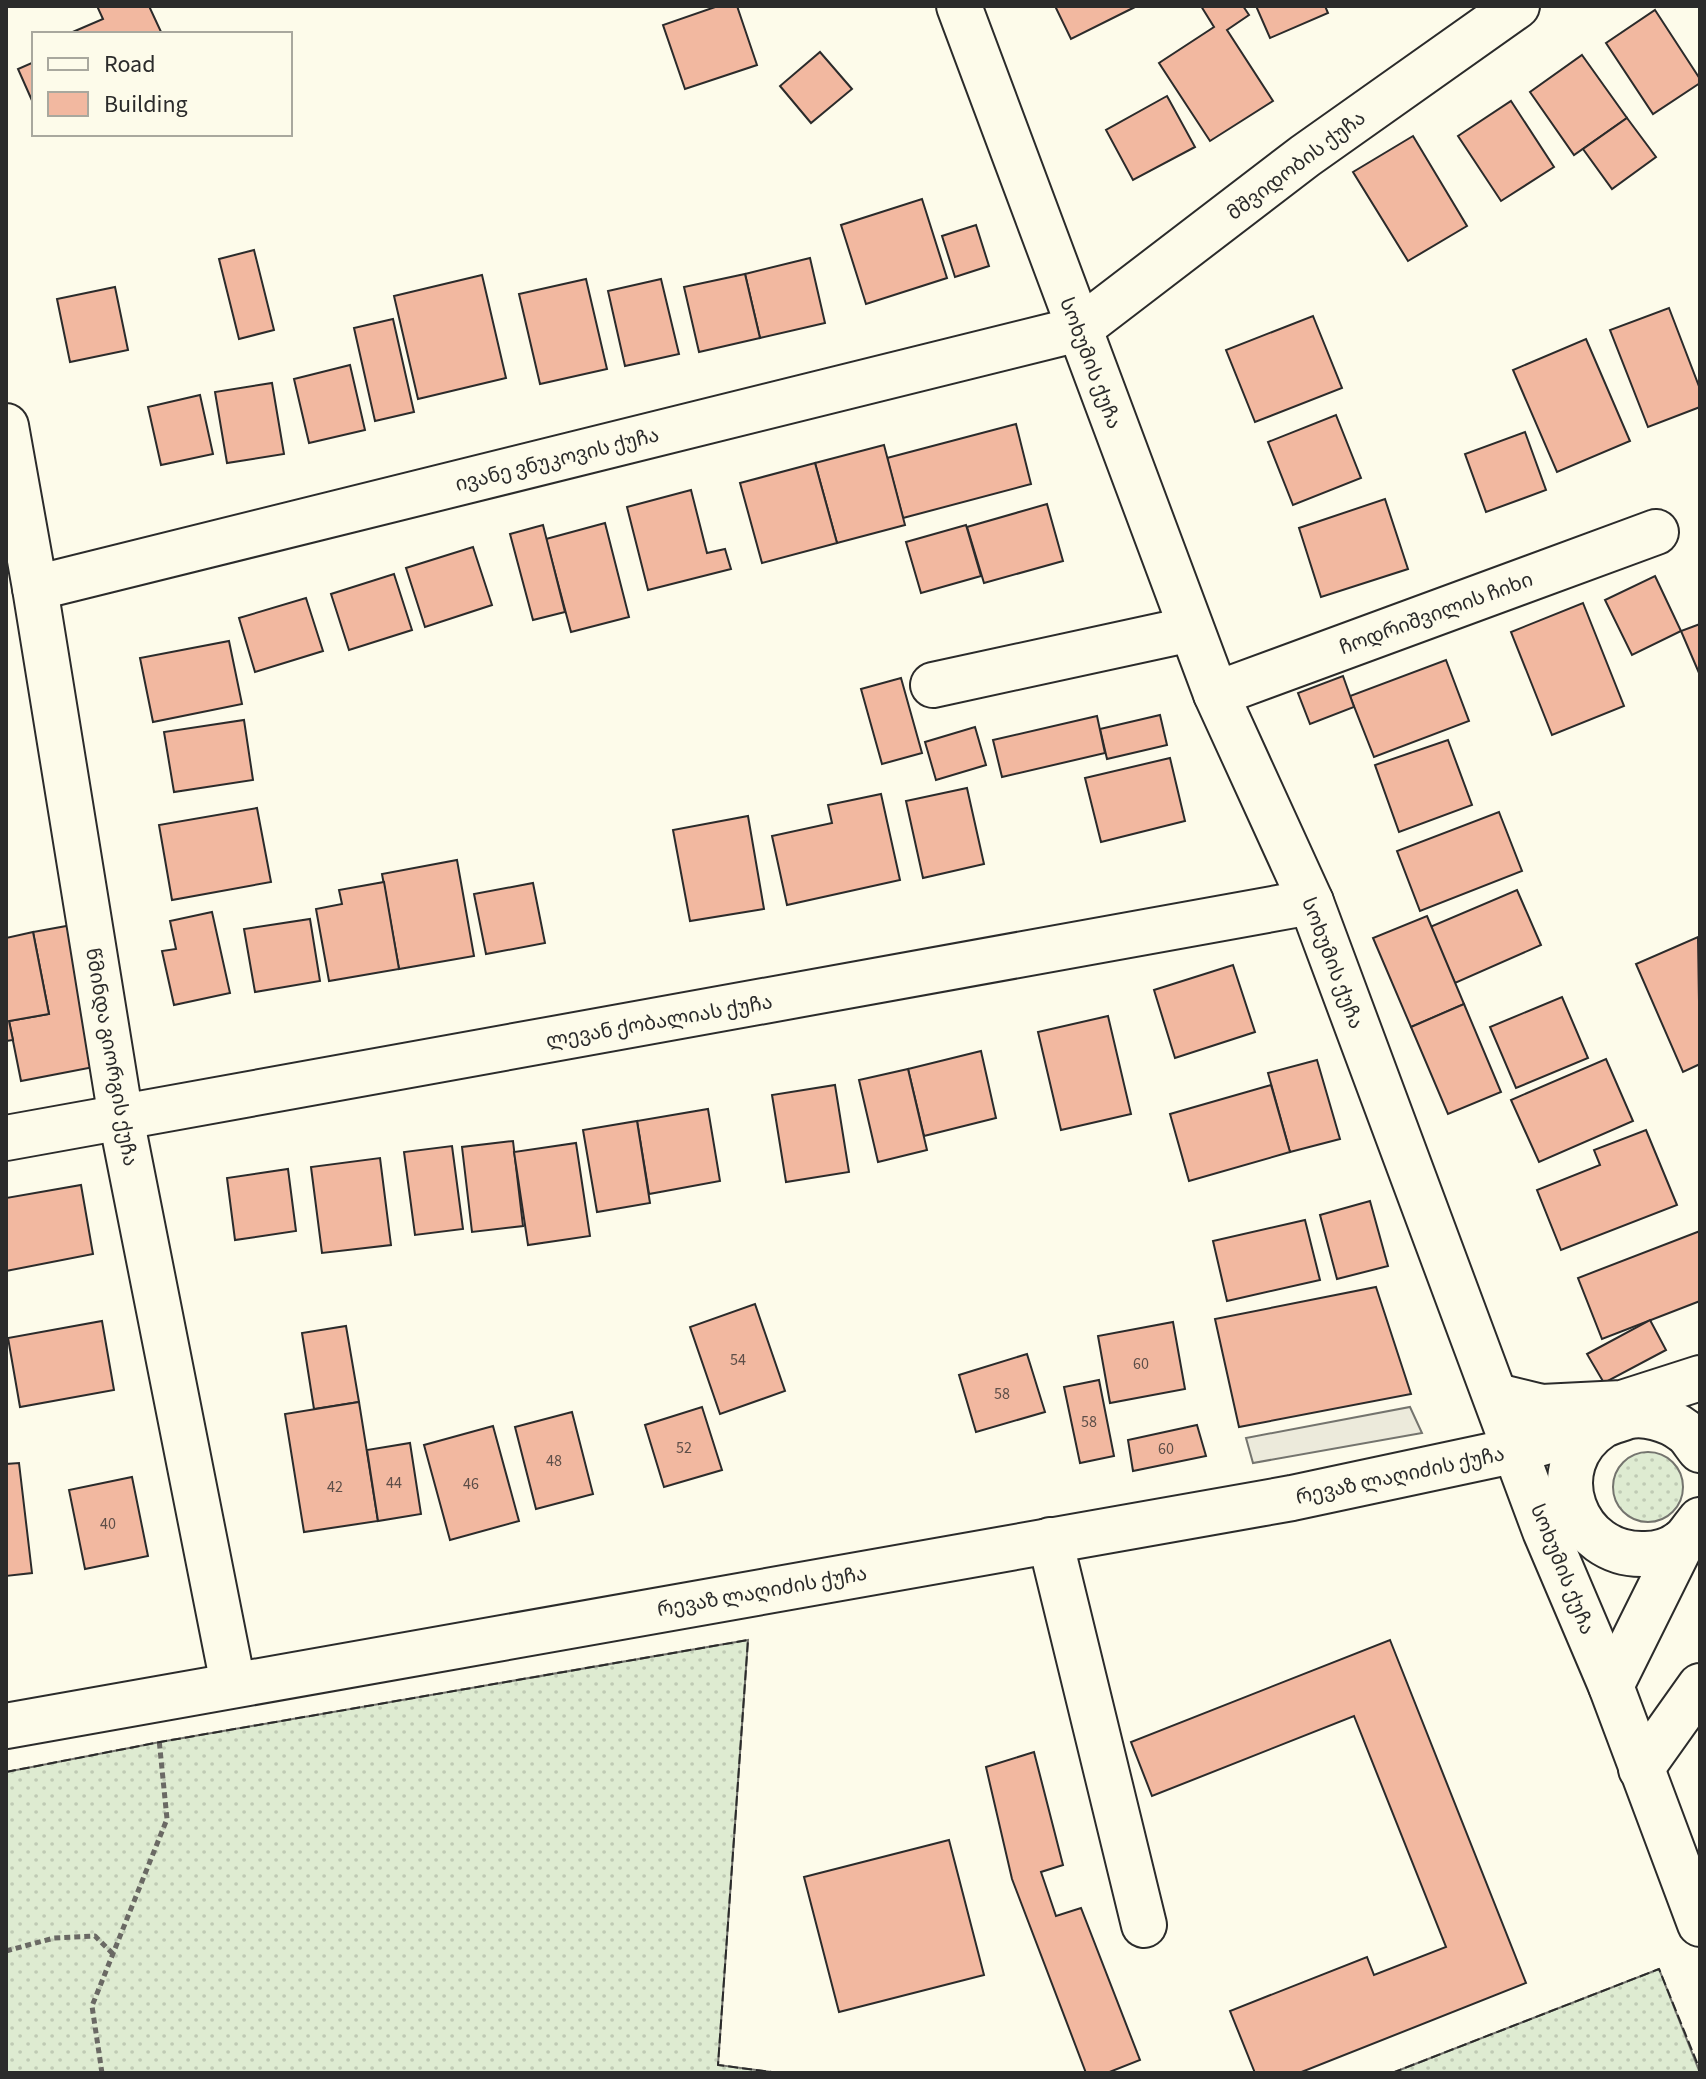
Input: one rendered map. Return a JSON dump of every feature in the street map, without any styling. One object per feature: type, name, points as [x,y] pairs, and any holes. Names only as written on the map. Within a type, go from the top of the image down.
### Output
[{"type":"main road","name":"სოხუმის ქუჩა","points":[[959,6],[1216,694],[1311,902],[1545,1531],[1611,1686],[1700,1924]]},
{"type":"main road","name":"მშვიდობის ქუჩა","points":[[1079,329],[1305,156],[1517,6]]},
{"type":"main road","name":"ივანე ვნუკოვის ქუჩა","points":[[35,588],[1079,329]]},
{"type":"main road","name":"წმინდა გიორგის ქუჩა","points":[[6,426],[121,1118],[233,1684]]},
{"type":"main road","name":"ჩოდრიშვილის ჩიხი","points":[[1216,694],[1656,532]]},
{"type":"main road","points":[[933,685],[1191,629]]},
{"type":"main road","name":"ლევან ქობალიას ქუჩა","points":[[6,1138],[1311,902]]},
{"type":"main road","points":[[1497,1396],[1542,1407],[1622,1403],[1700,1379]]},
{"type":"main road","points":[[1603,1545],[1582,1525],[1571,1500],[1571,1471],[1582,1445],[1617,1420],[1700,1379]]},
{"type":"main road","points":[[1617,1420],[1658,1418],[1684,1430],[1700,1450]]},
{"type":"main road","name":"რევაზ ლაღიძის ქუჩა","points":[[6,1726],[1292,1498],[1517,1450],[1617,1420]]},
{"type":"main road","points":[[1545,1531],[1603,1545],[1629,1555],[1658,1554],[1692,1530]]},
{"type":"main road","points":[[1611,1686],[1692,1530]]},
{"type":"main road","points":[[1050,1540],[1144,1925]]},
{"type":"main road","points":[[1641,1769],[1700,1686]]},
{"type":"path","points":[[102,2073],[92,2006],[167,1819],[160,1742],[152,1699]]},
{"type":"path","points":[[6,1951],[54,1938],[95,1936],[113,1954]]},
{"type":"green space","points":[[1655,1452],[1677,1467],[1683,1487],[1681,1501],[1673,1512],[1662,1520],[1641,1522],[1623,1512],[1615,1501],[1613,1480],[1623,1462],[1634,1454]]},
{"type":"green space","points":[[748,1640],[718,2065],[779,2073],[6,2073],[6,1772],[160,1742]]},
{"type":"green space","points":[[1659,1969],[1700,2073],[1392,2073]]},
{"type":"shaded area","points":[[1410,1407],[1422,1433],[1253,1463],[1246,1438]]},
{"type":"building","points":[[97,6],[149,6],[161,32],[73,32],[103,19]]},
{"type":"building","points":[[718,6],[737,6],[757,65],[685,89],[663,25]]},
{"type":"building","points":[[1055,6],[1137,6],[1071,39]]},
{"type":"building","points":[[1201,6],[1243,6],[1249,15],[1227,30],[1273,101],[1210,141],[1159,63],[1214,27]]},
{"type":"building","points":[[1256,6],[1325,6],[1328,13],[1270,38]]},
{"type":"building","points":[[1655,10],[1700,83],[1653,114],[1606,43]]},
{"type":"building","points":[[820,52],[852,89],[811,123],[780,86]]},
{"type":"building","points":[[1582,55],[1627,118],[1574,155],[1530,92]]},
{"type":"building","points":[[32,63],[32,100],[18,69]]},
{"type":"building","points":[[1167,96],[1195,147],[1133,180],[1106,130]]},
{"type":"building","points":[[1511,101],[1554,167],[1501,201],[1458,136]]},
{"type":"building","points":[[1627,118],[1656,157],[1612,189],[1583,149]]},
{"type":"building","points":[[1413,136],[1467,226],[1408,261],[1353,172]]},
{"type":"building","points":[[922,199],[947,278],[866,304],[841,225]]},
{"type":"building","points":[[976,225],[989,266],[955,277],[942,236]]},
{"type":"building","points":[[254,250],[274,330],[239,339],[219,259]]},
{"type":"building","points":[[810,258],[825,323],[760,338],[745,274]]},
{"type":"building","points":[[745,274],[760,338],[699,352],[684,287]]},
{"type":"building","points":[[482,275],[506,378],[418,399],[394,296]]},
{"type":"building","points":[[586,279],[607,369],[540,384],[519,294]]},
{"type":"building","points":[[661,279],[679,354],[625,366],[608,291]]},
{"type":"building","points":[[115,287],[128,350],[70,362],[57,299]]},
{"type":"building","points":[[1669,308],[1700,389],[1700,407],[1648,427],[1610,330]]},
{"type":"building","points":[[1313,316],[1342,388],[1255,422],[1226,350]]},
{"type":"building","points":[[393,319],[414,412],[375,421],[354,328]]},
{"type":"building","points":[[1586,339],[1630,441],[1557,472],[1513,370]]},
{"type":"building","points":[[350,365],[365,430],[309,443],[294,379]]},
{"type":"building","points":[[272,383],[284,454],[227,463],[215,392]]},
{"type":"building","points":[[200,395],[213,454],[161,465],[148,407]]},
{"type":"building","points":[[1336,415],[1361,478],[1293,505],[1268,442]]},
{"type":"building","points":[[1016,424],[1031,484],[903,518],[887,458]]},
{"type":"building","points":[[1525,432],[1546,490],[1486,512],[1465,454]]},
{"type":"building","points":[[884,445],[905,525],[837,543],[815,463]]},
{"type":"building","points":[[815,463],[837,543],[762,563],[740,483]]},
{"type":"building","points":[[691,490],[707,553],[725,549],[731,569],[648,590],[627,507]]},
{"type":"building","points":[[1385,499],[1408,569],[1321,597],[1299,528]]},
{"type":"building","points":[[1047,504],[1063,561],[984,583],[967,527]]},
{"type":"building","points":[[605,523],[629,617],[571,632],[546,539]]},
{"type":"building","points":[[543,525],[565,612],[533,620],[510,534]]},
{"type":"building","points":[[966,525],[981,576],[921,593],[906,542]]},
{"type":"building","points":[[473,547],[492,605],[425,627],[406,568]]},
{"type":"building","points":[[394,574],[412,630],[349,650],[331,594]]},
{"type":"building","points":[[1655,576],[1681,631],[1632,655],[1605,600]]},
{"type":"building","points":[[306,598],[323,651],[255,672],[239,618]]},
{"type":"building","points":[[1583,603],[1624,706],[1552,735],[1511,632]]},
{"type":"building","points":[[1700,624],[1700,672],[1699,673],[1681,631]]},
{"type":"building","points":[[229,641],[242,704],[153,722],[140,658]]},
{"type":"building","points":[[1446,660],[1469,721],[1374,757],[1350,696]]},
{"type":"building","points":[[1343,676],[1354,707],[1310,724],[1298,693]]},
{"type":"building","points":[[901,678],[922,753],[882,764],[861,689]]},
{"type":"building","points":[[1160,715],[1167,745],[1107,759],[1100,729]]},
{"type":"building","points":[[1097,716],[1105,753],[1002,777],[993,740]]},
{"type":"building","points":[[244,720],[253,780],[174,792],[164,732]]},
{"type":"building","points":[[975,727],[986,765],[936,780],[925,742]]},
{"type":"building","points":[[1448,740],[1472,805],[1399,832],[1375,765]]},
{"type":"building","points":[[1170,758],[1185,821],[1101,842],[1085,778]]},
{"type":"building","points":[[967,788],[984,864],[923,878],[906,801]]},
{"type":"building","points":[[881,794],[900,880],[787,905],[772,836],[832,823],[828,805]]},
{"type":"building","points":[[257,808],[271,882],[172,900],[159,825]]},
{"type":"building","points":[[1499,812],[1522,871],[1420,911],[1397,851]]},
{"type":"building","points":[[748,816],[764,909],[690,921],[673,830]]},
{"type":"building","points":[[457,860],[474,956],[399,969],[382,874]]},
{"type":"building","points":[[384,882],[399,969],[329,981],[316,909],[342,904],[339,890]]},
{"type":"building","points":[[533,883],[545,943],[486,954],[474,894]]},
{"type":"building","points":[[1517,890],[1541,945],[1455,983],[1430,927]]},
{"type":"building","points":[[212,912],[230,993],[174,1005],[162,951],[176,949],[170,921]]},
{"type":"building","points":[[1427,916],[1464,1004],[1411,1027],[1373,938]]},
{"type":"building","points":[[310,919],[320,981],[255,992],[244,929]]},
{"type":"building","points":[[72,925],[99,1066],[21,1081],[9,1021],[49,1014],[33,932]]},
{"type":"building","points":[[33,932],[49,1014],[9,1021],[13,1040],[6,1041],[6,938]]},
{"type":"building","points":[[1698,937],[1700,1064],[1683,1072],[1636,964]]},
{"type":"building","points":[[1233,965],[1255,1032],[1175,1058],[1154,990]]},
{"type":"building","points":[[1562,997],[1588,1058],[1516,1088],[1490,1027]]},
{"type":"building","points":[[1464,1004],[1501,1092],[1448,1114],[1411,1027]]},
{"type":"building","points":[[1108,1016],[1131,1114],[1061,1130],[1038,1032]]},
{"type":"building","points":[[981,1051],[996,1118],[924,1136],[908,1069]]},
{"type":"building","points":[[1606,1059],[1633,1121],[1539,1162],[1511,1100]]},
{"type":"building","points":[[1317,1060],[1340,1139],[1290,1152],[1268,1073]]},
{"type":"building","points":[[908,1069],[927,1150],[878,1162],[859,1080]]},
{"type":"building","points":[[835,1085],[849,1172],[786,1182],[772,1095]]},
{"type":"building","points":[[1271,1085],[1290,1152],[1189,1181],[1170,1114]]},
{"type":"building","points":[[708,1109],[720,1181],[649,1194],[637,1121]]},
{"type":"building","points":[[637,1121],[650,1203],[597,1212],[583,1130]]},
{"type":"building","points":[[1646,1130],[1677,1205],[1561,1250],[1537,1190],[1600,1165],[1594,1150]]},
{"type":"building","points":[[513,1141],[523,1226],[472,1232],[462,1147]]},
{"type":"building","points":[[576,1143],[590,1236],[528,1245],[514,1152]]},
{"type":"building","points":[[452,1146],[463,1229],[415,1235],[404,1152]]},
{"type":"building","points":[[380,1158],[391,1245],[322,1253],[311,1167]]},
{"type":"building","points":[[288,1169],[296,1231],[235,1240],[227,1178]]},
{"type":"building","points":[[81,1185],[93,1254],[6,1271],[6,1198]]},
{"type":"building","points":[[1370,1201],[1388,1266],[1337,1279],[1320,1215]]},
{"type":"building","points":[[1305,1220],[1320,1280],[1227,1301],[1213,1241]]},
{"type":"building","points":[[1700,1231],[1700,1301],[1602,1339],[1578,1278]]},
{"type":"building","points":[[1376,1287],[1411,1394],[1239,1427],[1215,1319]]},
{"type":"building","points":[[755,1304],[785,1391],[720,1414],[690,1327]]},
{"type":"building","points":[[1650,1320],[1666,1350],[1604,1383],[1587,1354]]},
{"type":"building","points":[[102,1321],[114,1390],[20,1407],[8,1338]]},
{"type":"building","points":[[1173,1322],[1185,1389],[1110,1403],[1098,1336]]},
{"type":"building","points":[[346,1326],[359,1402],[314,1409],[302,1333]]},
{"type":"building","points":[[1027,1354],[1045,1412],[976,1432],[959,1375]]},
{"type":"building","points":[[1099,1380],[1114,1456],[1080,1463],[1064,1387]]},
{"type":"building","points":[[359,1402],[378,1521],[304,1532],[285,1414]]},
{"type":"building","points":[[702,1407],[722,1470],[664,1487],[645,1425]]},
{"type":"building","points":[[572,1412],[593,1494],[536,1509],[515,1427]]},
{"type":"building","points":[[1197,1425],[1206,1456],[1133,1471],[1128,1440]]},
{"type":"building","points":[[493,1426],[519,1521],[450,1540],[424,1445]]},
{"type":"building","points":[[410,1443],[421,1514],[378,1521],[367,1450]]},
{"type":"building","points":[[19,1463],[32,1573],[6,1576],[6,1464]]},
{"type":"building","points":[[132,1477],[148,1556],[85,1569],[69,1490]]},
{"type":"building","points":[[1390,1640],[1526,1983],[1299,2073],[1255,2073],[1230,2011],[1367,1957],[1374,1975],[1446,1947],[1354,1716],[1152,1796],[1131,1742]]},
{"type":"building","points":[[1034,1752],[1063,1865],[1041,1872],[1056,1916],[1081,1908],[1140,2060],[1107,2073],[1086,2073],[1012,1879],[986,1767]]},
{"type":"building","points":[[949,1840],[984,1975],[839,2012],[804,1877]]},
{"type":"fence","points":[[6,1772],[160,1742],[748,1640],[718,2065],[779,2073]]},
{"type":"fence","points":[[1392,2073],[1659,1969],[1700,2070]]}]
